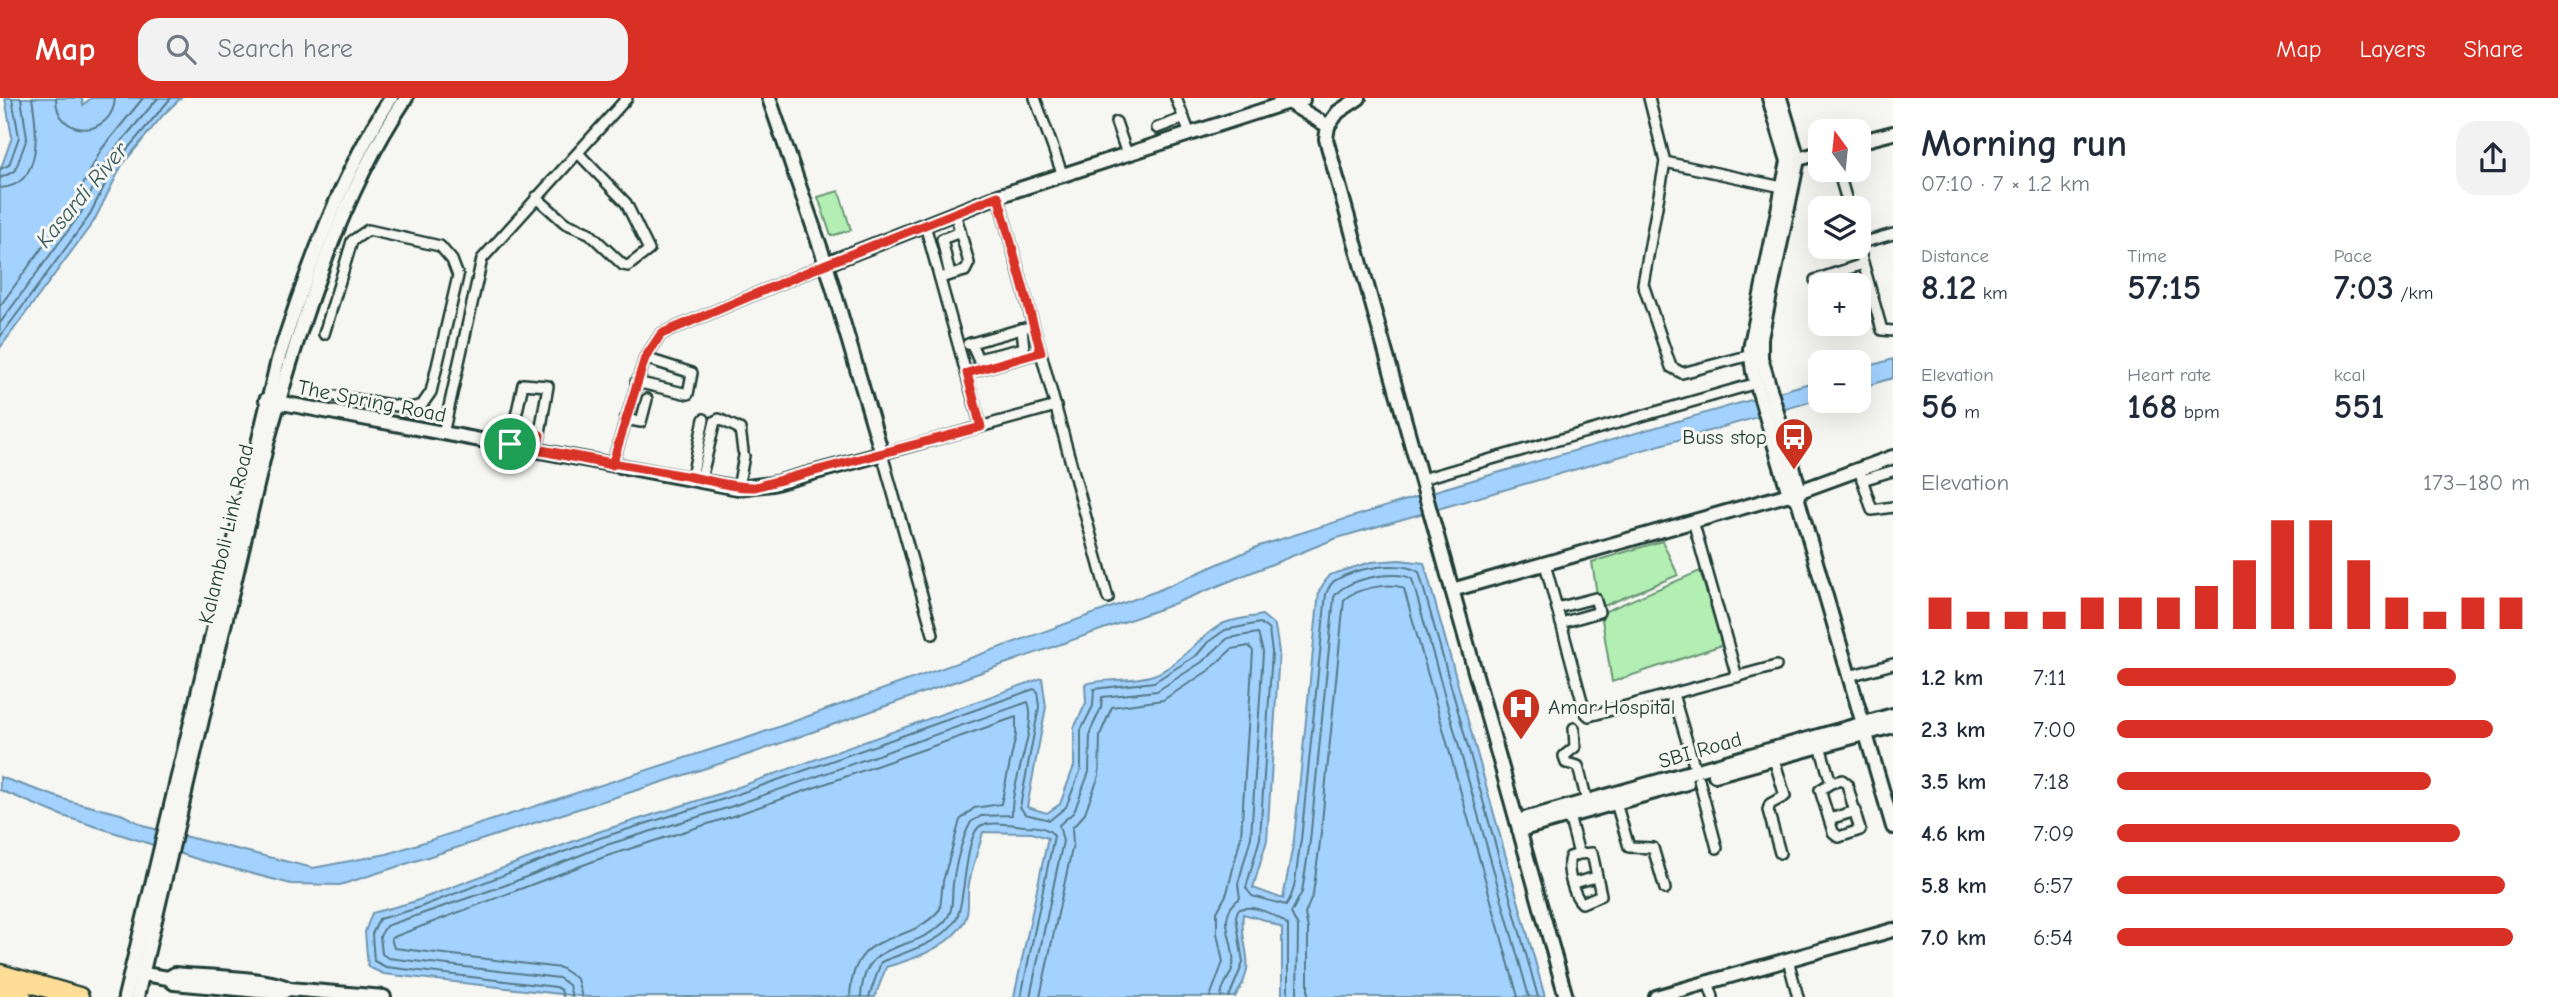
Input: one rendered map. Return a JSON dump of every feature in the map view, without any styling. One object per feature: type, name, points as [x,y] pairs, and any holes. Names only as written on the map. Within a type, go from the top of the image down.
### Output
[{"type":"highway","points":[[0,974],[79,997]]},
{"type":"highway","points":[[0,990],[22,997]]},
{"type":"street","name":"Kalamboli Link Road","points":[[125,997],[137,973],[160,883],[289,323],[352,171],[391,98]]},
{"type":"street","name":"Kalamboli Link Road","points":[[272,402],[326,260],[376,149],[406,98]]},
{"type":"street","points":[[443,434],[482,259],[627,98]]},
{"type":"street","points":[[769,98],[826,264],[933,634]]},
{"type":"street","points":[[1035,98],[1063,176]]},
{"type":"street","points":[[1176,98],[1190,134]]},
{"type":"street","points":[[1359,98],[1338,112],[1328,126],[1326,139],[1566,997]]},
{"type":"street","points":[[1649,98],[1665,162],[1643,278],[1671,367],[1682,373],[1755,363]]},
{"type":"street","points":[[1769,98],[1793,160],[1782,187],[1755,363],[1893,827]]},
{"type":"street","points":[[1755,363],[1762,338],[1793,160],[1780,98]]},
{"type":"street","points":[[612,465],[645,358],[661,334],[667,331],[998,196],[1288,102],[1303,102],[1328,126]]},
{"type":"street","points":[[1157,128],[1184,118]]},
{"type":"street","points":[[1116,122],[1127,154]]},
{"type":"street","points":[[1871,138],[1893,132]]},
{"type":"street","points":[[536,197],[565,223],[589,233],[623,265],[645,255],[649,250],[626,203],[578,153]]},
{"type":"street","points":[[1793,160],[1808,156]]},
{"type":"street","points":[[1665,162],[1782,187]]},
{"type":"street","points":[[998,196],[1108,598]]},
{"type":"street","points":[[940,278],[965,271],[969,263],[954,213]]},
{"type":"street","points":[[925,225],[981,427]]},
{"type":"street","points":[[324,334],[352,241],[360,235],[368,230],[379,230],[440,246],[446,252],[458,276],[431,391],[422,405],[410,408],[335,396]]},
{"type":"street","points":[[950,275],[943,239],[960,232]]},
{"type":"street","points":[[1871,241],[1893,234]]},
{"type":"street","points":[[1862,259],[1882,330],[1893,331]]},
{"type":"street","points":[[1836,273],[1863,264]]},
{"type":"street","points":[[960,346],[1034,326]]},
{"type":"street","points":[[971,344],[978,359],[1024,348],[1022,329]]},
{"type":"street","points":[[967,373],[1041,352]]},
{"type":"street","points":[[636,382],[688,394],[692,373],[645,358]]},
{"type":"street","points":[[510,444],[523,384],[548,386],[537,450]]},
{"type":"street","points":[[1422,482],[1761,386]]},
{"type":"street","points":[[625,419],[641,422],[649,400],[632,395]]},
{"type":"street","name":"The Spring Road","points":[[272,402],[696,478],[738,488],[772,484],[882,454]]},
{"type":"street","points":[[365,419],[369,403]]},
{"type":"street","points":[[882,454],[1056,406]]},
{"type":"street","points":[[405,427],[410,408]]},
{"type":"street","points":[[696,478],[704,419]]},
{"type":"street","points":[[696,478],[715,421],[719,419],[740,429],[744,453],[738,488]]},
{"type":"street","points":[[513,430],[540,435]]},
{"type":"street","points":[[1452,590],[1693,521],[1796,495],[1892,465]]},
{"type":"street","points":[[1861,475],[1872,510],[1893,507]]},
{"type":"street","points":[[1693,521],[1737,677]]},
{"type":"street","points":[[1545,564],[1585,712],[1589,716],[1776,666]]},
{"type":"street","points":[[1557,608],[1595,598],[1599,612],[1561,623]]},
{"type":"street","points":[[1568,605],[1572,620]]},
{"type":"street","points":[[1849,676],[1893,664]]},
{"type":"street","points":[[1673,694],[1717,848]]},
{"type":"street","name":"SBI Road","points":[[1518,825],[1587,801],[1820,746],[1893,715]]},
{"type":"street","name":"SBI Road","points":[[1518,825],[1569,816],[1616,803],[1698,776],[1864,729],[1893,726]]},
{"type":"street","points":[[1574,728],[1575,747],[1563,756],[1566,763],[1578,766],[1587,801]]},
{"type":"street","points":[[1820,746],[1831,783]]},
{"type":"street","points":[[1774,759],[1784,796],[1770,804],[1768,810],[1780,853]]},
{"type":"street","points":[[1845,781],[1861,827],[1857,831],[1836,835],[1820,790],[1831,783],[1845,781]]},
{"type":"street","points":[[1616,803],[1629,847],[1653,848],[1665,889]]},
{"type":"street","points":[[1829,819],[1856,811]]},
{"type":"street","points":[[1569,816],[1579,854]]},
{"type":"street","points":[[1592,853],[1601,895],[1589,901],[1579,901],[1573,883],[1569,860],[1579,854],[1592,853]]},
{"type":"street","points":[[1573,883],[1597,877]]},
{"type":"street","points":[[1656,997],[1893,932]]},
{"type":"street","points":[[1788,960],[1798,997]]},
{"type":"street","name":"Kalamboli Link Road","points":[[137,973],[137,997]]},
{"type":"street","points":[[137,973],[168,978],[175,975],[281,984],[296,992],[384,997]]},
{"type":"street","points":[[1708,982],[1713,997]]},
{"type":"green space","points":[[839,191],[851,230],[831,236],[818,197]]},
{"type":"green space","points":[[1662,541],[1678,575],[1599,608],[1592,562]]},
{"type":"green space","points":[[1700,571],[1722,645],[1612,682],[1601,613]]},
{"type":"water","name":"Kasardi River","points":[[5,98],[82,98],[83,105],[91,98],[181,98],[163,115],[122,165],[94,221],[0,348],[0,171],[12,137]]},
{"type":"water","points":[[1893,359],[1893,378],[1871,384],[1871,365]]},
{"type":"water","points":[[1808,383],[1808,402],[1337,538],[1163,608],[750,754],[340,885],[291,884],[200,860],[63,816],[0,790],[0,777],[69,801],[121,814],[147,827],[313,868],[387,854],[753,736],[1157,591],[1259,546],[1445,488]]},
{"type":"water","points":[[1400,560],[1424,563],[1545,997],[1282,997],[1282,928],[1243,914],[1247,964],[1242,984],[1235,997],[1014,997],[1048,838],[1032,833],[983,832],[970,878],[964,922],[950,939],[940,945],[886,967],[875,997],[587,997],[384,974],[368,967],[365,932],[372,913],[413,902],[598,832],[722,793],[1042,678],[1046,707],[1027,807],[1047,813],[1060,804],[1074,766],[1074,728],[1086,703],[1085,684],[1150,676],[1169,667],[1220,625],[1262,615],[1275,626],[1279,652],[1267,840],[1253,888],[1283,899],[1294,839],[1319,591],[1329,575],[1371,562]]},
{"type":"place","name":"Buss stop","points":[[1794,471]]},
{"type":"place","name":"Amar Hospital","points":[[1521,741]]},
{"type":"route","points":[[510,444],[513,430],[540,435],[537,450],[612,465],[645,358],[661,334],[826,264],[998,196],[1041,352],[967,373],[981,427],[772,484],[738,488],[692,477],[612,465],[537,450],[510,444]]}]
